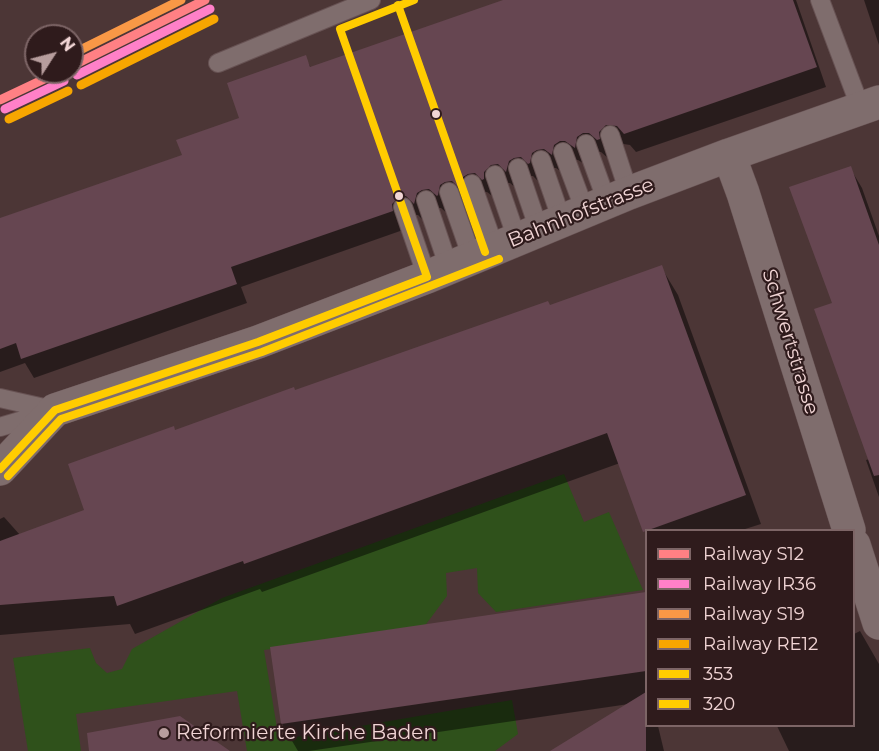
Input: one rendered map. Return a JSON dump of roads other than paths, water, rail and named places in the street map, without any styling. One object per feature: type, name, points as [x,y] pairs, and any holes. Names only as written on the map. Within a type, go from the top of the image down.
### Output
[{"type":"street","name":"Bahnhofstrasse","points":[[0,469],[55,410],[258,342],[729,155],[870,106]]},
{"type":"street","name":"Schwertstrasse","points":[[729,155],[848,529]]},
{"type":"street","points":[[855,548],[878,615]]},
{"type":"lane","points":[[218,63],[371,0]]},
{"type":"lane","points":[[820,0],[870,106]]},
{"type":"lane","points":[[528,235],[610,135]]},
{"type":"lane","points":[[528,235],[586,144]]},
{"type":"lane","points":[[528,235],[563,152]]},
{"type":"lane","points":[[528,235],[541,160]]},
{"type":"lane","points":[[518,168],[528,235]]},
{"type":"lane","points":[[495,175],[528,235]]},
{"type":"lane","points":[[472,184],[528,235]]},
{"type":"lane","points":[[449,192],[528,235]]},
{"type":"lane","points":[[426,200],[528,235]]},
{"type":"lane","points":[[403,207],[528,235]]},
{"type":"lane","points":[[0,398],[55,410]]},
{"type":"lane","points":[[0,411],[55,410]]},
{"type":"lane","points":[[0,427],[55,410]]},
{"type":"lane","points":[[0,447],[55,410]]},
{"type":"rail line","name":"S19","points":[[84,48],[181,0]]},
{"type":"rail line","name":"S12","points":[[84,60],[205,0]]},
{"type":"rail line","name":"IR36","points":[[84,72],[210,9]]},
{"type":"rail line","name":"RE12","points":[[81,85],[214,19]]},
{"type":"rail line","name":"S12","points":[[0,100],[34,84]]},
{"type":"rail line","name":"IR36","points":[[5,109],[58,84]]},
{"type":"rail line","name":"RE12","points":[[9,119],[68,91]]},
{"type":"place","name":"Reformierte Kirche Baden","points":[[164,733]]}]
